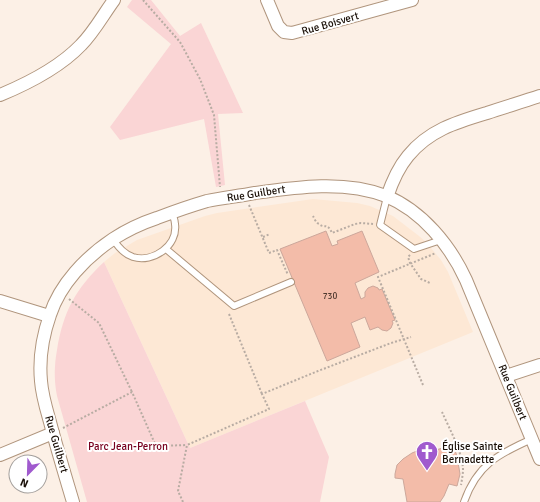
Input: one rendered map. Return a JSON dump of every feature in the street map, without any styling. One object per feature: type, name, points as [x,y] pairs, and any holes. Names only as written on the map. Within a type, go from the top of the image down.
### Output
[{"type":"street","points":[[0,95],[35,79],[59,64],[70,55],[82,44],[114,0]]},
{"type":"street","name":"Rue Boisvert","points":[[267,0],[278,26],[284,32],[292,33],[412,0]]},
{"type":"street","points":[[386,197],[401,165],[426,139],[458,122],[540,96]]},
{"type":"street","name":"Rue Guilbert","points":[[73,502],[53,433],[40,374],[42,349],[49,316],[61,292],[81,266],[94,254],[127,230],[144,222],[172,212],[221,198],[288,188],[330,187],[367,190],[399,203],[430,228],[445,244],[459,265],[469,285],[540,459]]},
{"type":"street","points":[[0,301],[49,316]]},
{"type":"street","points":[[506,376],[540,365]]},
{"type":"street","points":[[0,455],[53,433]]},
{"type":"lane","points":[[386,197],[380,226],[414,249],[445,244]]},
{"type":"lane","points":[[113,239],[118,247],[133,257],[151,258],[166,249],[171,242],[175,225],[172,212]]},
{"type":"lane","points":[[166,249],[234,306],[291,282]]},
{"type":"lane","points":[[464,502],[479,473],[491,461],[511,448],[532,439]]},
{"type":"path","points":[[143,0],[180,42],[200,79],[214,115],[221,198]]},
{"type":"path","points":[[245,195],[270,253],[277,250],[291,282]]},
{"type":"path","points":[[313,216],[318,224],[327,226],[332,233],[358,223],[380,226]]},
{"type":"path","points":[[263,237],[270,234]]},
{"type":"path","points":[[423,385],[378,277],[410,263],[445,244]]},
{"type":"path","points":[[414,249],[408,257],[410,263],[421,279],[430,283]]},
{"type":"path","points":[[61,292],[99,323],[156,446],[187,445],[269,409],[229,314],[234,306]]},
{"type":"path","points":[[262,394],[391,343],[411,337]]},
{"type":"path","points":[[53,433],[132,392]]},
{"type":"path","points":[[442,412],[455,441],[461,460],[463,475],[460,488]]},
{"type":"path","points":[[183,502],[178,491],[187,445]]},
{"type":"shaded area","points":[[313,199],[357,203],[370,206],[393,216],[419,236],[441,260],[448,272],[473,332],[190,448],[104,262],[115,253],[137,240],[205,216]]},
{"type":"green space","points":[[132,0],[151,0],[180,36],[201,23],[243,113],[218,114],[225,185],[216,187],[204,119],[120,140],[110,127],[171,44],[127,7]]},
{"type":"green space","name":"Parc Jean-Perron","points":[[104,262],[190,448],[305,401],[329,457],[320,502],[87,502],[57,396],[55,368],[60,336],[67,312],[78,291]]},
{"type":"building","points":[[326,231],[332,246],[338,244],[337,241],[362,231],[379,272],[355,283],[361,299],[365,297],[365,292],[368,288],[373,286],[379,290],[382,289],[395,320],[392,321],[393,323],[391,328],[387,331],[378,327],[370,330],[365,317],[351,323],[360,347],[327,361],[280,249]]},
{"type":"building","name":"Église Sainte Bernadette","points":[[432,445],[436,450],[452,445],[456,453],[460,474],[457,486],[449,484],[440,502],[407,502],[403,479],[395,478],[397,465],[412,453]]},
{"type":"place","name":"Église Sainte Bernadette","points":[[427,472]]}]
